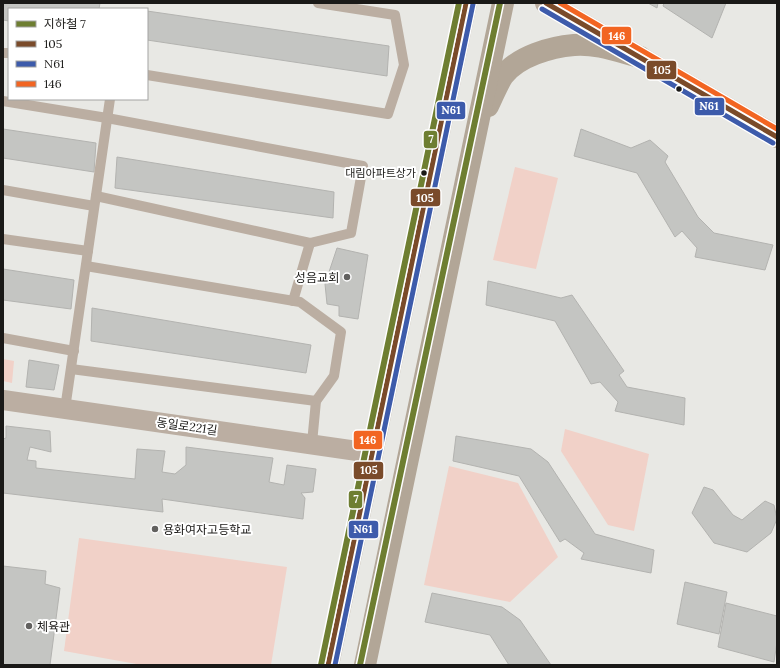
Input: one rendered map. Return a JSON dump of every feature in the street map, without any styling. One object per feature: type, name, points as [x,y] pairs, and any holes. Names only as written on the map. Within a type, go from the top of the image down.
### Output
[{"type":"main road","points":[[328,665],[466,3]]},
{"type":"main road","points":[[365,665],[475,130],[503,3]]},
{"type":"main road","points":[[546,3],[777,137]]},
{"type":"main road","points":[[475,130],[504,76],[528,57],[541,52],[575,45],[595,46],[640,57]]},
{"type":"street","name":"동일로221길","points":[[3,400],[312,443],[349,451],[372,452]]},
{"type":"lane","points":[[148,75],[388,114],[404,65],[395,15],[318,3]]},
{"type":"lane","points":[[66,409],[110,100]]},
{"type":"lane","points":[[3,101],[107,118],[363,166],[351,233],[310,243],[95,201],[3,190]]},
{"type":"lane","points":[[3,239],[88,251]]},
{"type":"lane","points":[[293,301],[310,243]]},
{"type":"lane","points":[[86,266],[300,302],[342,332],[334,376],[316,401],[312,443]]},
{"type":"lane","points":[[3,338],[74,351]]},
{"type":"lane","points":[[71,369],[316,401]]},
{"type":"shaded area","points":[[515,167],[558,178],[536,269],[493,260]]},
{"type":"shaded area","points":[[3,359],[14,361],[12,383],[3,381]]},
{"type":"shaded area","points":[[565,429],[649,454],[634,531],[608,525],[561,451]]},
{"type":"shaded area","points":[[449,466],[518,483],[558,557],[510,602],[424,585]]},
{"type":"shaded area","points":[[79,538],[287,567],[271,665],[142,665],[64,651]]},
{"type":"building","points":[[3,3],[100,3],[99,8],[8,8],[8,21],[3,20]]},
{"type":"building","points":[[648,3],[658,3],[657,8]]},
{"type":"building","points":[[664,3],[726,3],[712,38],[663,6]]},
{"type":"building","points":[[148,11],[389,46],[387,76],[148,40]]},
{"type":"building","points":[[3,129],[96,143],[94,172],[3,158]]},
{"type":"building","points":[[581,129],[631,148],[650,140],[668,156],[665,162],[698,217],[714,233],[773,245],[765,270],[695,257],[697,248],[682,231],[675,237],[637,173],[574,156]]},
{"type":"building","points":[[117,157],[334,192],[333,218],[115,188]]},
{"type":"building","points":[[337,248],[368,255],[358,319],[339,316],[339,306],[327,304],[325,284]]},
{"type":"building","points":[[3,269],[74,280],[71,309],[3,300]]},
{"type":"building","points":[[488,281],[561,298],[572,295],[624,371],[619,375],[627,387],[685,398],[684,425],[615,411],[618,402],[600,382],[591,384],[555,321],[486,305]]},
{"type":"building","points":[[92,308],[311,345],[306,373],[91,341]]},
{"type":"building","points":[[29,360],[59,365],[54,390],[26,387]]},
{"type":"building","points":[[6,426],[50,431],[51,452],[30,447],[27,460],[36,461],[36,468],[135,479],[137,449],[165,451],[162,472],[175,474],[186,465],[186,447],[273,458],[269,482],[284,485],[287,465],[316,469],[313,492],[301,493],[305,498],[303,519],[162,499],[163,512],[3,493],[3,439],[6,438]]},
{"type":"building","points":[[456,436],[531,449],[548,462],[595,534],[654,550],[651,573],[581,559],[584,553],[565,539],[560,542],[519,476],[453,461]]},
{"type":"building","points":[[704,487],[713,490],[733,515],[742,520],[765,501],[774,505],[777,519],[771,533],[747,552],[714,543],[692,513]]},
{"type":"building","name":"체육관","points":[[3,566],[46,571],[45,584],[60,588],[50,665],[3,665]]},
{"type":"building","points":[[685,582],[727,592],[719,634],[677,624]]},
{"type":"building","points":[[432,593],[502,607],[520,620],[551,665],[509,665],[490,635],[425,622]]},
{"type":"building","points":[[726,603],[777,616],[777,642],[774,662],[718,647]]},
{"type":"metro line","name":"7","points":[[321,665],[459,3]]},
{"type":"metro line","name":"7","points":[[360,665],[500,3]]},
{"type":"transit line","name":"146","points":[[321,664],[459,3]]},
{"type":"transit line","name":"105","points":[[328,665],[466,3]]},
{"type":"transit line","name":"105","points":[[546,3],[777,137]]},
{"type":"transit line","name":"146","points":[[560,3],[777,129]]},
{"type":"transit line","name":"N61","points":[[335,665],[473,4]]},
{"type":"transit line","name":"N61","points":[[542,9],[773,143]]},
{"type":"place","name":"대림아파트상가","points":[[424,173]]},
{"type":"place","name":"성음교회","points":[[347,277]]},
{"type":"place","name":"용화여자고등학교","points":[[155,529]]},
{"type":"place","name":"체육관","points":[[29,626]]}]
